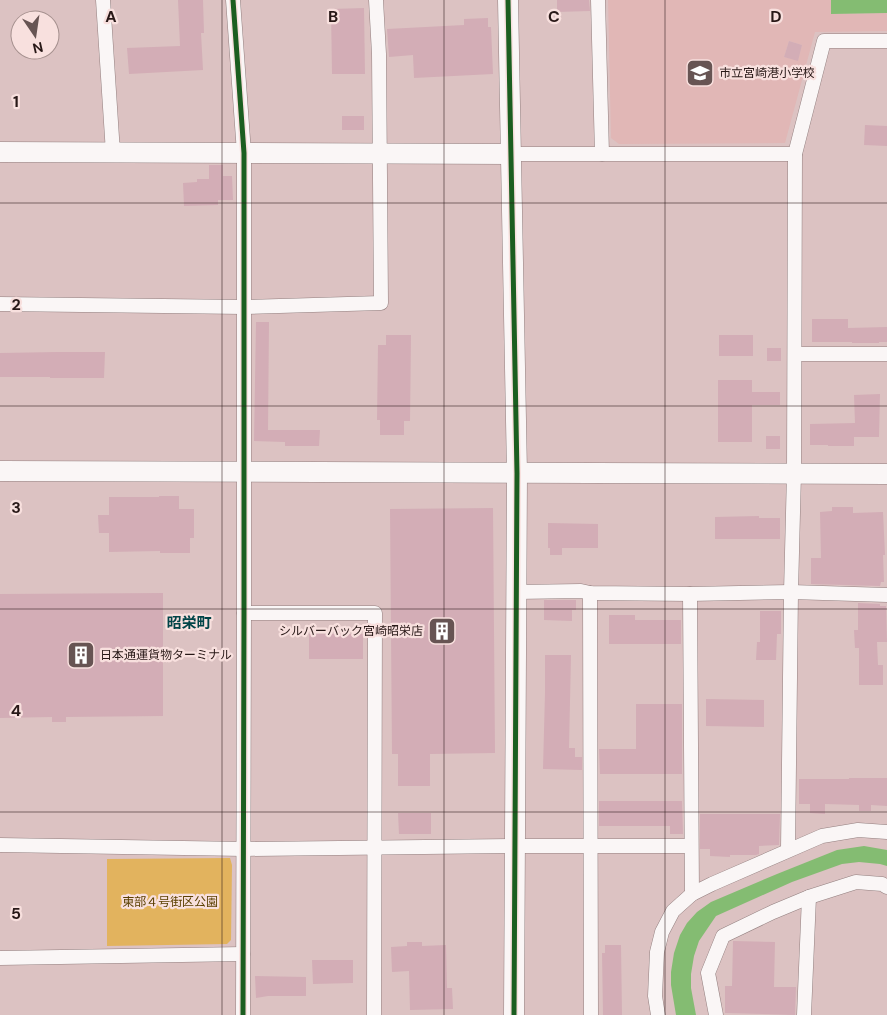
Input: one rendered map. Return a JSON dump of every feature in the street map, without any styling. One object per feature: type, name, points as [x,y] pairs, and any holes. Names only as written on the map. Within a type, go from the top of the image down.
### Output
[{"type":"street","points":[[103,0],[113,152]]},
{"type":"street","points":[[233,0],[244,153],[243,1015]]},
{"type":"street","points":[[0,304],[244,307],[381,303],[381,153],[376,0]]},
{"type":"street","points":[[508,0],[517,473],[514,1015]]},
{"type":"street","points":[[598,0],[602,154]]},
{"type":"street","points":[[788,850],[794,474],[795,154],[824,41],[887,41]]},
{"type":"street","points":[[0,152],[795,154]]},
{"type":"street","points":[[795,354],[887,354]]},
{"type":"street","points":[[0,471],[887,474]]},
{"type":"street","points":[[516,592],[581,591],[590,593],[690,594],[791,592],[887,595]]},
{"type":"street","points":[[590,593],[591,1015]]},
{"type":"street","points":[[690,594],[692,894]]},
{"type":"street","points":[[244,613],[374,613],[374,1015]]},
{"type":"street","points":[[658,1015],[655,996],[657,952],[662,932],[673,912],[692,894],[822,836],[858,830],[887,832]]},
{"type":"street","points":[[0,845],[244,849],[691,846]]},
{"type":"street","points":[[716,1015],[708,973],[723,936],[809,897],[856,882],[882,884],[887,887]]},
{"type":"street","points":[[804,1015],[809,897]]},
{"type":"street","points":[[0,958],[244,954]]},
{"type":"shaded area","name":"市立宮崎港小学校","points":[[608,0],[831,0],[831,14],[887,13],[887,31],[815,32],[785,143],[619,144],[611,138]],"holes":[[[789,41],[802,45],[798,60],[784,57]]]},
{"type":"shaded area","points":[[831,0],[887,0],[887,13],[831,14]]},
{"type":"shaded area","points":[[864,846],[887,850],[887,866],[859,862],[842,864],[792,882],[716,916],[699,941],[694,956],[691,988],[696,1015],[676,1015],[671,985],[674,953],[680,935],[687,923],[697,912],[711,902],[837,850]]},
{"type":"green space","name":"東部４号街区公園","points":[[230,858],[232,865],[231,940],[227,944],[107,946],[107,859]]},
{"type":"building","points":[[178,0],[203,0],[204,33],[201,33],[203,70],[129,74],[127,48],[180,46]]},
{"type":"building","points":[[557,0],[589,0],[590,11],[557,12]]},
{"type":"building","points":[[364,8],[365,74],[332,74],[331,9]]},
{"type":"building","points":[[488,18],[488,27],[491,27],[493,74],[414,78],[413,55],[389,57],[387,29],[464,25],[464,19]]},
{"type":"building","points":[[789,41],[802,45],[798,61],[784,57]]},
{"type":"building","points":[[342,116],[364,116],[364,130],[342,130]]},
{"type":"building","points":[[865,125],[887,126],[887,146],[864,145]]},
{"type":"building","points":[[209,165],[223,165],[223,176],[232,176],[233,200],[218,200],[218,205],[184,206],[183,183],[197,182],[197,179],[209,179]]},
{"type":"building","points":[[812,319],[848,319],[848,328],[887,327],[887,342],[812,342]]},
{"type":"building","points":[[256,322],[269,322],[268,430],[320,430],[319,446],[285,446],[285,442],[254,441]]},
{"type":"building","points":[[386,335],[411,335],[410,421],[404,421],[404,435],[380,435],[380,420],[377,420],[378,345],[386,345]]},
{"type":"building","points":[[719,335],[753,335],[753,356],[719,356]]},
{"type":"building","points":[[767,348],[781,348],[781,361],[767,361]]},
{"type":"building","points":[[105,352],[104,378],[0,377],[0,353]]},
{"type":"building","points":[[718,380],[752,380],[752,392],[780,392],[780,405],[752,405],[752,442],[718,442]]},
{"type":"building","points":[[880,394],[879,437],[854,437],[854,446],[810,445],[810,424],[855,423],[854,395]]},
{"type":"building","points":[[766,436],[780,436],[780,449],[766,449]]},
{"type":"building","points":[[179,496],[179,509],[194,509],[194,538],[190,538],[190,553],[160,553],[160,551],[109,552],[109,533],[99,533],[98,515],[109,515],[109,497]]},
{"type":"building","points":[[832,507],[853,507],[853,513],[883,512],[884,582],[881,582],[880,586],[811,584],[811,558],[821,558],[820,512],[832,511]]},
{"type":"building","name":"シルバーバック宮崎昭栄店","points":[[493,508],[495,753],[430,754],[430,786],[398,786],[398,754],[392,754],[390,509]]},
{"type":"building","points":[[759,516],[759,518],[780,518],[780,539],[715,539],[715,517]]},
{"type":"building","points":[[548,523],[598,524],[598,548],[562,548],[562,555],[550,555],[550,548],[548,548]]},
{"type":"building","name":"日本通運貨物ターミナル","points":[[163,593],[163,716],[66,717],[66,722],[52,722],[52,717],[0,718],[0,594]]},
{"type":"building","points":[[544,600],[576,600],[576,610],[572,610],[572,621],[544,620]]},
{"type":"building","points":[[858,603],[886,606],[887,642],[877,642],[878,665],[883,665],[883,685],[859,685],[859,648],[855,648],[854,630],[858,630]]},
{"type":"building","points":[[760,611],[781,611],[781,634],[777,634],[776,660],[756,660],[757,642],[760,642]]},
{"type":"building","points":[[609,615],[635,615],[635,620],[681,620],[681,644],[609,644]]},
{"type":"building","points":[[309,634],[363,634],[363,659],[309,659]]},
{"type":"building","points":[[545,655],[571,655],[569,748],[575,748],[575,757],[582,757],[582,770],[543,769]]},
{"type":"building","points":[[706,699],[764,700],[764,727],[706,726]]},
{"type":"building","points":[[636,704],[682,704],[682,774],[600,774],[599,749],[636,749]]},
{"type":"building","points":[[887,778],[887,806],[871,805],[871,811],[859,811],[859,805],[825,804],[825,814],[810,813],[810,804],[799,804],[799,779]]},
{"type":"building","points":[[599,801],[682,801],[683,834],[670,834],[670,826],[599,826]]},
{"type":"building","points":[[398,813],[431,813],[431,834],[399,834]]},
{"type":"building","points":[[700,814],[780,814],[779,845],[759,846],[759,854],[756,855],[710,856],[710,849],[700,849]]},
{"type":"building","points":[[733,941],[775,942],[774,987],[796,987],[795,1015],[725,1013],[725,986],[732,986]]},
{"type":"building","points":[[407,942],[422,942],[422,946],[446,945],[447,988],[452,988],[453,1009],[410,1010],[409,971],[392,972],[391,947],[407,946]]},
{"type":"building","points":[[605,945],[621,945],[622,1015],[603,1015],[602,953],[605,953]]},
{"type":"building","points":[[312,960],[353,960],[353,983],[313,984]]},
{"type":"building","points":[[255,976],[306,977],[306,996],[268,996],[256,998]]},
{"type":"cycle path","points":[[233,0],[244,153],[243,1015]]},
{"type":"cycle path","points":[[508,0],[517,473],[514,1015]]},
{"type":"place","name":"市立宮崎港小学校","points":[[700,73]]},
{"type":"place","name":"シルバーバック宮崎昭栄店","points":[[442,631]]},
{"type":"place","name":"日本通運貨物ターミナル","points":[[81,655]]},
{"type":"district","name":"昭栄町","points":[[189,623]]}]
